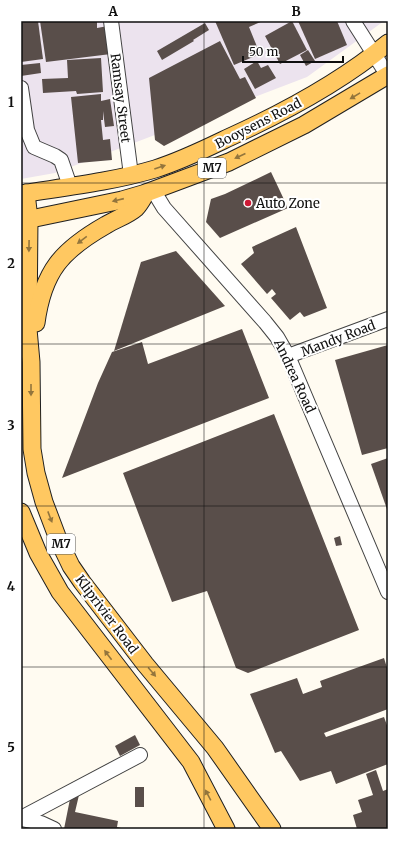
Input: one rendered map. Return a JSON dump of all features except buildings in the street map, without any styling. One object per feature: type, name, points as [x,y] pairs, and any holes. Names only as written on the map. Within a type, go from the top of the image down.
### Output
[{"type":"main road","name":"Booysens Road","points":[[24,194],[132,175],[176,161],[264,122],[310,96],[374,55],[388,44]]},
{"type":"main road","name":"Booysens Road","points":[[25,220],[122,200],[149,192],[229,162],[264,146],[334,108],[388,76]]},
{"type":"main road","points":[[31,362],[38,306],[44,287],[59,261],[68,251],[85,237],[135,209],[149,192]]},
{"type":"main road","name":"Kliprivier Road","points":[[24,194],[28,329],[31,362],[32,443],[36,474],[44,502],[55,531],[72,566],[82,582],[113,623],[215,748],[272,829]]},
{"type":"main road","name":"Kliprivier Road","points":[[21,512],[38,553],[60,592],[191,762],[226,829]]},
{"type":"street","name":"Ramsay Street","points":[[112,21],[132,175]]},
{"type":"street","points":[[353,21],[388,76]]},
{"type":"street","points":[[21,88],[27,130],[34,147],[61,160],[70,186]]},
{"type":"street","name":"Andrea Road","points":[[149,192],[277,337],[288,356],[388,592]]},
{"type":"street","name":"Mandy Road","points":[[288,356],[388,319]]},
{"type":"street","points":[[21,818],[140,755]]},
{"type":"street","points":[[21,818],[41,823],[54,829]]},
{"type":"shaded area","points":[[21,21],[384,21],[307,77],[55,173],[21,179]]},
{"type":"place","name":"Auto Zone","points":[[248,203]]}]
